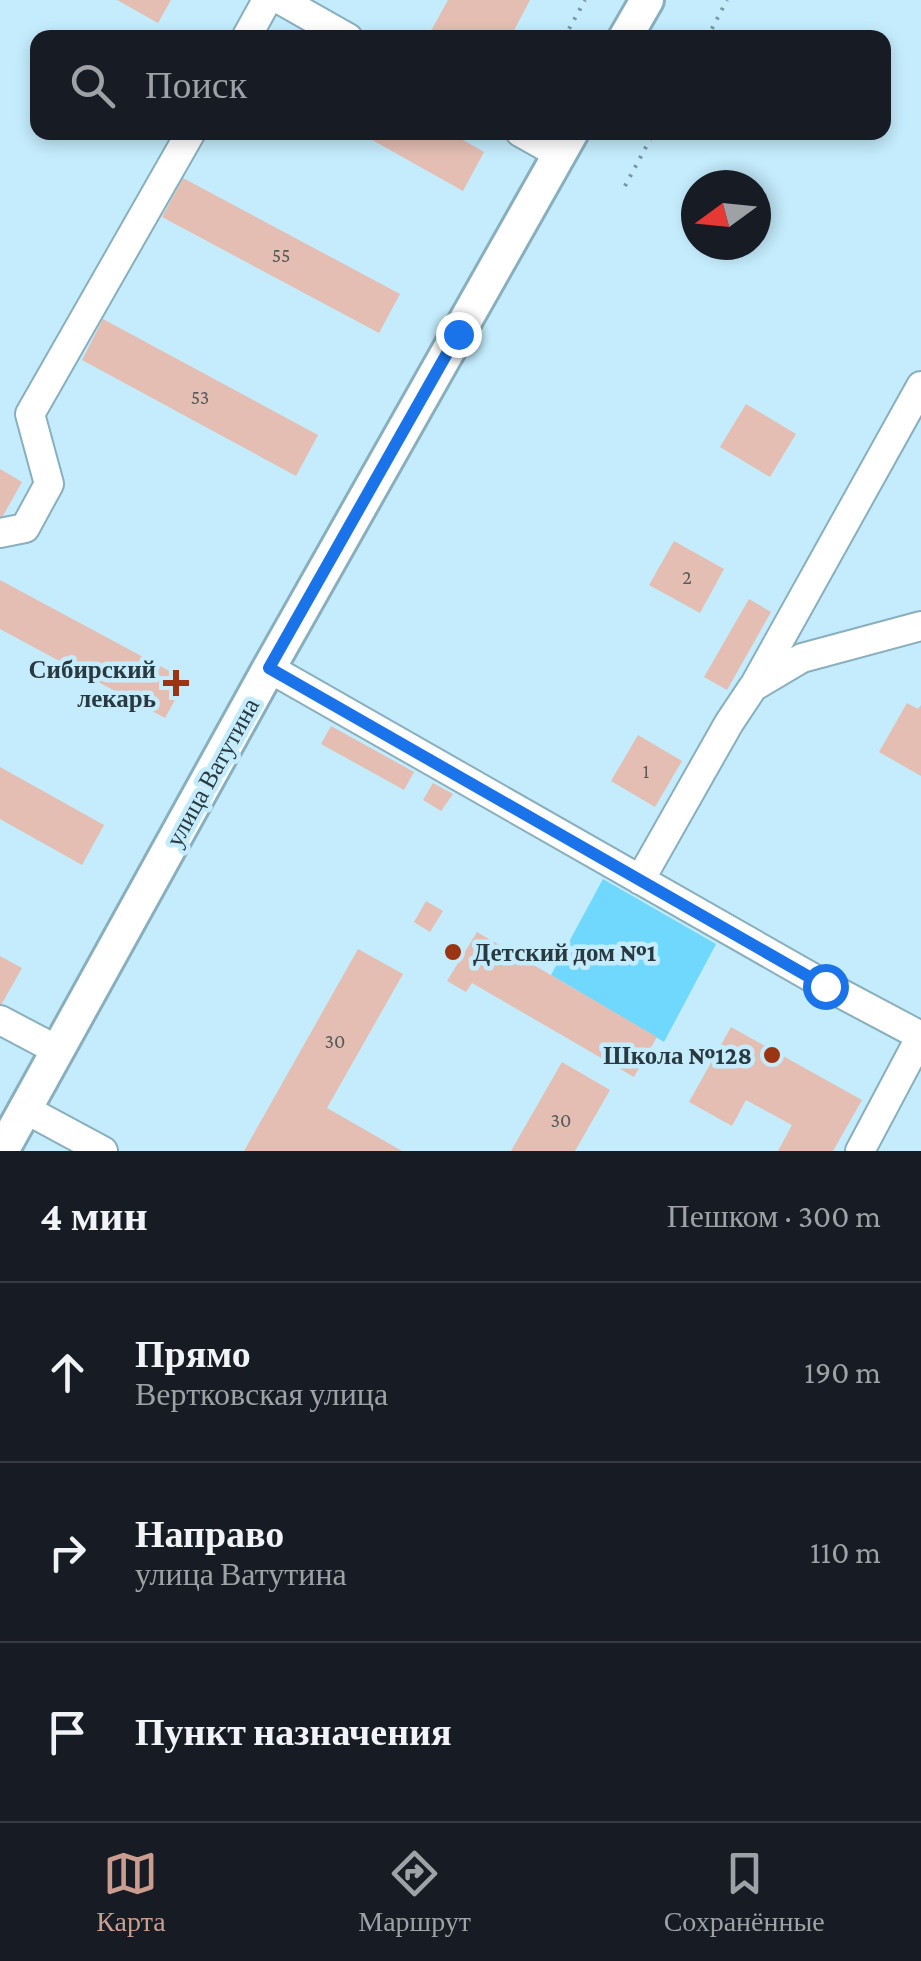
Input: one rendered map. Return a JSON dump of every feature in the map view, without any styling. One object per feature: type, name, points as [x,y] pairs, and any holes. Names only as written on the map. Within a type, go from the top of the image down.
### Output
[{"type":"main road","points":[[630,30],[647,0]]},
{"type":"main road","name":"улица Ватутина","points":[[2,1151],[565,143]]},
{"type":"street","points":[[250,30],[267,0]]},
{"type":"street","points":[[280,0],[334,30]]},
{"type":"street","points":[[0,533],[25,528],[49,484],[30,414],[187,140]]},
{"type":"street","points":[[640,880],[729,723],[754,687],[921,386]]},
{"type":"street","points":[[754,687],[802,658],[921,626]]},
{"type":"street","points":[[269,668],[409,738],[640,880],[921,1036],[860,1151]]},
{"type":"street","points":[[0,1020],[56,1050]]},
{"type":"street","points":[[25,1108],[103,1151]]},
{"type":"path","points":[[568,30],[585,0]]},
{"type":"path","points":[[711,30],[728,0]]},
{"type":"path","points":[[624,186],[650,140]]},
{"type":"shaded area","points":[[603,879],[716,944],[664,1042],[551,975]]},
{"type":"building","points":[[117,0],[171,0],[158,23]]},
{"type":"building","points":[[448,0],[530,0],[514,30],[431,30]]},
{"type":"building","points":[[372,140],[463,140],[484,152],[463,191]]},
{"type":"building","points":[[183,178],[400,294],[379,333],[162,217]]},
{"type":"building","points":[[103,319],[318,435],[296,476],[82,360]]},
{"type":"building","points":[[746,404],[796,434],[770,477],[720,447]]},
{"type":"building","points":[[0,469],[22,482],[0,521]]},
{"type":"building","points":[[674,541],[724,569],[700,613],[649,585]]},
{"type":"building","points":[[0,580],[186,680],[165,718],[0,629]]},
{"type":"building","points":[[749,599],[771,612],[727,690],[704,677]]},
{"type":"building","points":[[907,703],[918,709],[921,705],[921,776],[879,752]]},
{"type":"building","points":[[331,726],[414,772],[404,790],[321,744]]},
{"type":"building","points":[[638,735],[682,761],[655,807],[611,781]]},
{"type":"building","points":[[0,767],[104,825],[82,865],[0,819]]},
{"type":"building","points":[[433,783],[453,794],[441,811],[423,800]]},
{"type":"building","points":[[426,901],[443,911],[430,932],[414,922]]},
{"type":"building","points":[[477,932],[657,1037],[634,1077],[472,983],[466,992],[447,981]]},
{"type":"building","points":[[358,949],[403,974],[327,1108],[402,1151],[244,1151]]},
{"type":"building","points":[[0,956],[22,968],[0,1007]]},
{"type":"building","points":[[731,1027],[862,1100],[833,1151],[778,1151],[792,1125],[746,1100],[732,1126],[689,1102]]},
{"type":"building","points":[[562,1062],[610,1090],[575,1151],[511,1151]]},
{"type":"place","name":"Сибирский лекарь","points":[[176,683]]},
{"type":"place","name":"Детский дом №1","points":[[453,952]]},
{"type":"place","name":"Школа №128","points":[[772,1055]]},
{"type":"route","points":[[458,334],[269,668],[825,986]]}]
